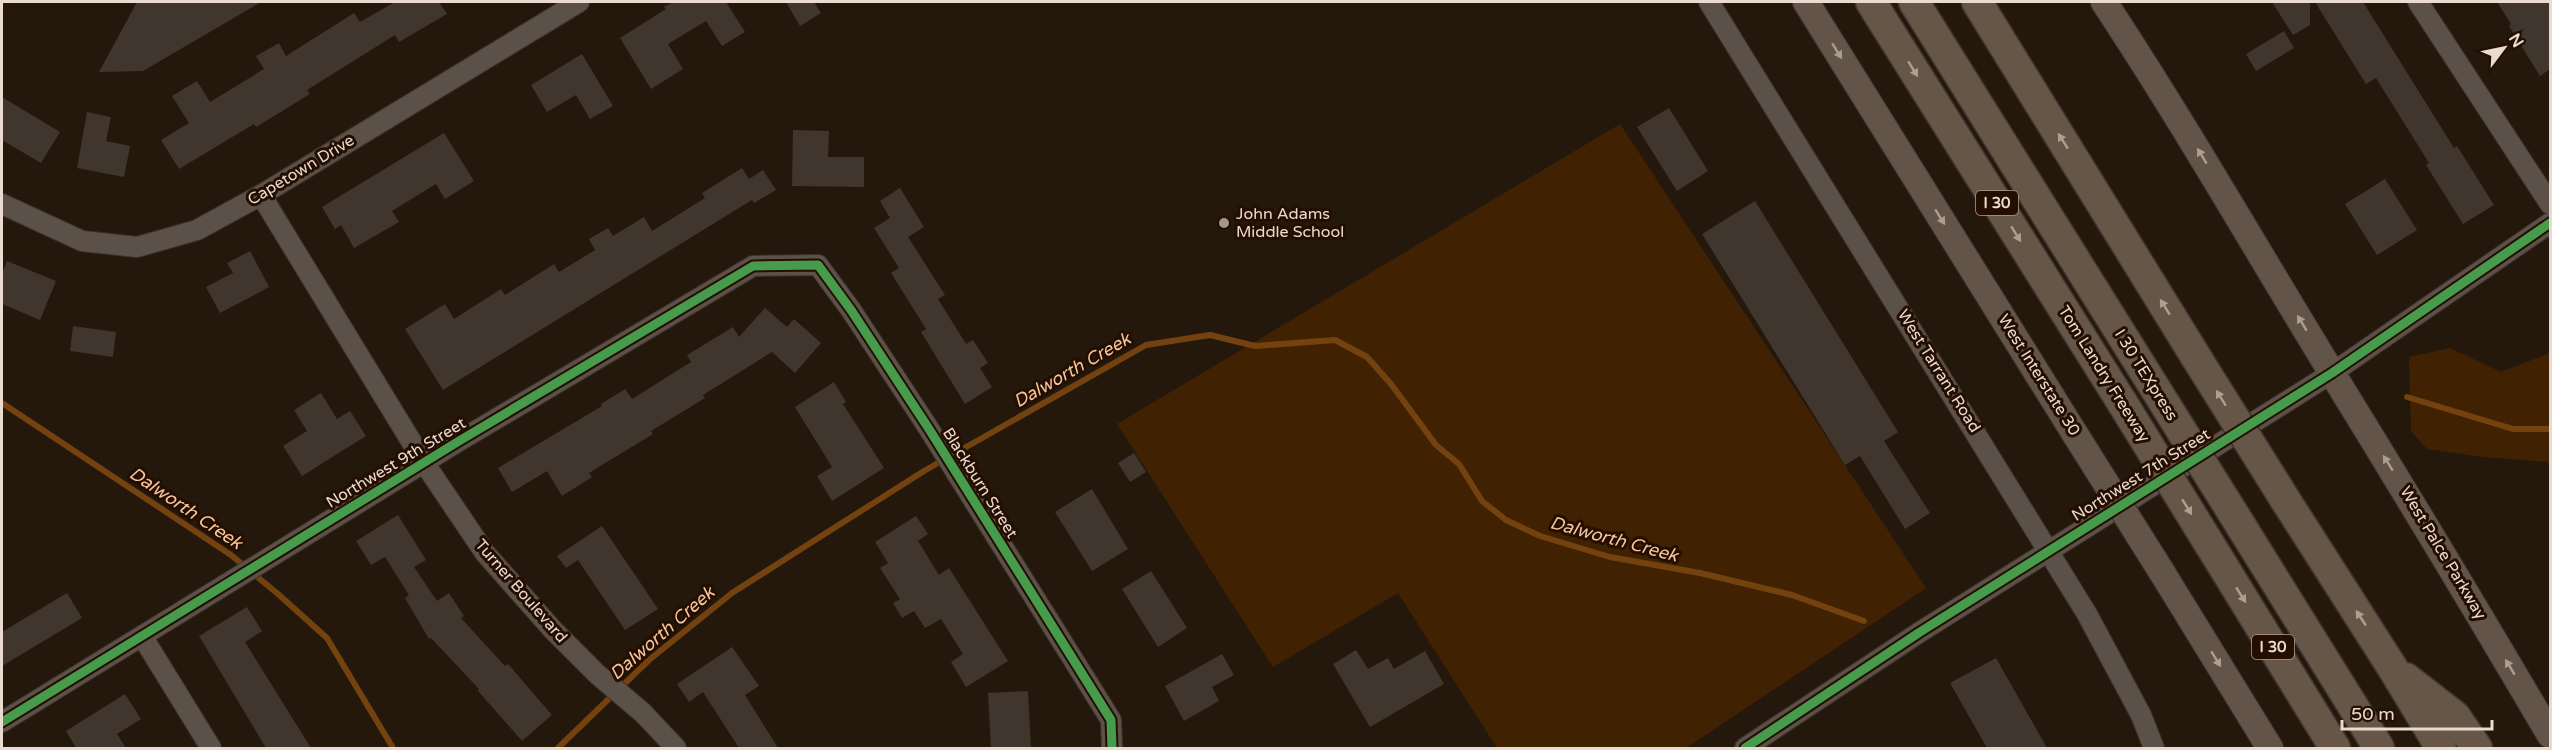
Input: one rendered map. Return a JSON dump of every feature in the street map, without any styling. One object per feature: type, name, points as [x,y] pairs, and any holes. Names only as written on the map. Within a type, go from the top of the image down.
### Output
[{"type":"highway","name":"Tom Landry Freeway","points":[[1871,2],[2335,748]]},
{"type":"highway","name":"I 30 TEXpress","points":[[1914,2],[2379,748]]},
{"type":"highway","points":[[1977,2],[2441,748]]},
{"type":"highway","points":[[2392,667],[2455,716],[2477,748]]},
{"type":"main road","name":"West Interstate 30","points":[[1806,2],[2270,748]]},
{"type":"main road","points":[[2104,2],[2172,106],[2332,373]]},
{"type":"main road","name":"West Palce Parkway","points":[[2332,373],[2425,522],[2550,735]]},
{"type":"street","name":"Capetown Drive","points":[[2,204],[82,241],[137,247],[197,230],[261,195],[579,2]]},
{"type":"street","name":"West Tarrant Road","points":[[1709,2],[2049,550],[2087,614],[2136,705],[2154,748]]},
{"type":"street","points":[[2418,2],[2550,204]]},
{"type":"street","name":"Turner Boulevard","points":[[261,195],[425,464],[484,553],[553,630],[597,674],[643,713],[676,748]]},
{"type":"street","name":"Northwest 7th Street","points":[[1744,748],[2049,550],[2332,373],[2550,223]]},
{"type":"street","name":"Northwest 9th Street","points":[[2,722],[270,556],[753,266],[818,266]]},
{"type":"street","name":"Blackburn Street","points":[[818,266],[851,310],[929,429],[1111,720],[1112,748]]},
{"type":"street","points":[[142,636],[211,748]]},
{"type":"shaded area","points":[[1620,124],[1926,588],[1686,748],[1497,748],[1398,593],[1273,667],[1117,424]]},
{"type":"shaded area","points":[[2450,348],[2501,372],[2550,353],[2550,462],[2483,457],[2427,449],[2411,431],[2409,357]]},
{"type":"building","points":[[137,2],[261,2],[143,71],[99,72]]},
{"type":"building","points":[[395,2],[439,2],[447,14],[399,42],[395,35],[307,90],[310,94],[256,127],[254,124],[179,169],[161,140],[189,123],[172,96],[197,81],[210,102],[264,69],[256,56],[279,43],[286,56],[354,13],[360,22]]},
{"type":"building","points":[[673,2],[726,2],[745,32],[722,46],[706,21],[668,44],[683,69],[651,89],[620,38],[666,9],[664,7]]},
{"type":"building","points":[[786,2],[814,2],[821,13],[800,26]]},
{"type":"building","points":[[2272,2],[2310,2],[2310,25],[2293,35]]},
{"type":"building","points":[[2315,2],[2363,2],[2454,148],[2457,146],[2494,205],[2463,224],[2426,165],[2429,163],[2376,78],[2366,84]]},
{"type":"building","points":[[2497,2],[2550,2],[2550,69],[2540,76],[2509,26],[2511,24]]},
{"type":"building","points":[[2284,31],[2294,48],[2256,71],[2246,54]]},
{"type":"building","points":[[582,54],[613,106],[590,119],[576,95],[547,112],[531,85]]},
{"type":"building","points":[[2,97],[60,132],[41,163],[2,140]]},
{"type":"building","points":[[1669,108],[1708,171],[1677,191],[1637,127]]},
{"type":"building","points":[[87,112],[111,117],[106,141],[130,146],[124,177],[77,168]]},
{"type":"building","points":[[793,130],[829,131],[828,157],[864,157],[864,187],[792,186]]},
{"type":"building","points":[[444,133],[474,181],[445,199],[436,184],[392,211],[399,222],[354,248],[341,225],[335,229],[322,207]]},
{"type":"building","points":[[742,168],[749,179],[763,170],[776,190],[754,203],[752,200],[443,390],[405,329],[445,304],[454,319],[501,289],[505,295],[554,264],[559,272],[595,250],[589,239],[608,228],[613,236],[644,217],[652,231],[705,198],[702,193]]},
{"type":"building","points":[[2385,179],[2417,230],[2377,255],[2345,204]]},
{"type":"building","points":[[900,188],[924,227],[908,237],[945,295],[938,299],[966,344],[973,340],[988,363],[980,368],[992,387],[965,404],[921,332],[926,329],[891,273],[899,268],[874,228],[890,218],[880,201]]},
{"type":"building","points":[[1755,201],[1898,432],[1884,441],[1930,513],[1905,529],[1860,456],[1845,465],[1702,234]]},
{"type":"building","points":[[250,251],[269,287],[220,313],[206,287],[233,273],[227,263]]},
{"type":"building","points":[[7,261],[56,281],[40,320],[2,304],[2,274]]},
{"type":"building","points":[[765,308],[787,327],[794,319],[821,343],[795,373],[772,352],[703,395],[705,398],[651,431],[653,434],[589,473],[592,477],[562,496],[547,471],[512,492],[498,468],[602,406],[601,404],[625,389],[632,399],[691,362],[687,355],[733,327],[739,337]]},
{"type":"building","points":[[73,326],[116,332],[113,357],[70,351]]},
{"type":"building","points":[[834,382],[846,402],[843,404],[884,468],[832,501],[817,476],[832,467],[795,407]]},
{"type":"building","points":[[321,393],[337,419],[350,411],[366,436],[302,476],[283,446],[307,431],[294,410]]},
{"type":"building","points":[[1134,453],[1146,472],[1130,482],[1118,463]]},
{"type":"building","points":[[1092,489],[1128,549],[1092,571],[1055,512]]},
{"type":"building","points":[[398,515],[426,560],[414,567],[437,601],[449,593],[464,616],[461,618],[505,666],[508,664],[552,715],[522,741],[478,691],[479,689],[431,638],[429,639],[405,598],[409,595],[385,557],[371,565],[356,541]]},
{"type":"building","points":[[916,516],[928,534],[918,541],[939,575],[949,568],[1008,661],[966,687],[951,662],[963,654],[941,619],[925,628],[914,611],[902,618],[893,603],[900,599],[880,568],[888,563],[875,542]]},
{"type":"building","points":[[602,526],[658,609],[625,630],[578,560],[566,568],[557,556]]},
{"type":"building","points":[[1151,571],[1187,628],[1158,647],[1122,589]]},
{"type":"building","points":[[67,593],[82,618],[2,666],[2,632]]},
{"type":"building","points":[[247,607],[262,631],[245,642],[311,748],[266,748],[199,636]]},
{"type":"building","points":[[732,647],[759,686],[745,695],[778,748],[739,748],[703,692],[689,702],[677,684]]},
{"type":"building","points":[[1356,650],[1368,669],[1388,658],[1394,669],[1425,651],[1444,684],[1370,727],[1333,664]]},
{"type":"building","points":[[1222,654],[1234,675],[1212,687],[1219,701],[1184,721],[1165,686]]},
{"type":"building","points":[[1996,658],[2047,748],[1987,748],[1950,683]]},
{"type":"building","points":[[1028,691],[1031,748],[991,748],[988,693]]},
{"type":"building","points":[[125,694],[141,719],[117,734],[126,748],[76,748],[66,731]]},
{"type":"waterway","name":"Dalworth Creek","points":[[558,748],[649,660],[732,593],[924,471],[1146,345],[1210,335],[1255,346],[1335,340],[1367,357],[1391,384],[1436,445],[1459,464],[1482,501],[1506,520],[1540,536],[1610,557],[1700,573],[1792,595],[1864,621]]},
{"type":"waterway","name":"Dalworth Creek","points":[[2407,397],[2513,429],[2550,429]]},
{"type":"waterway","name":"Dalworth Creek","points":[[2,403],[231,555],[278,594],[327,638],[393,748]]},
{"type":"cycle path","points":[[1745,748],[1920,632],[2332,373],[2550,223]]},
{"type":"cycle path","points":[[2,722],[459,441],[753,266],[818,265],[851,310],[929,429],[1111,720],[1112,748]]},
{"type":"place","name":"John Adams Middle School","points":[[1224,223]]}]
